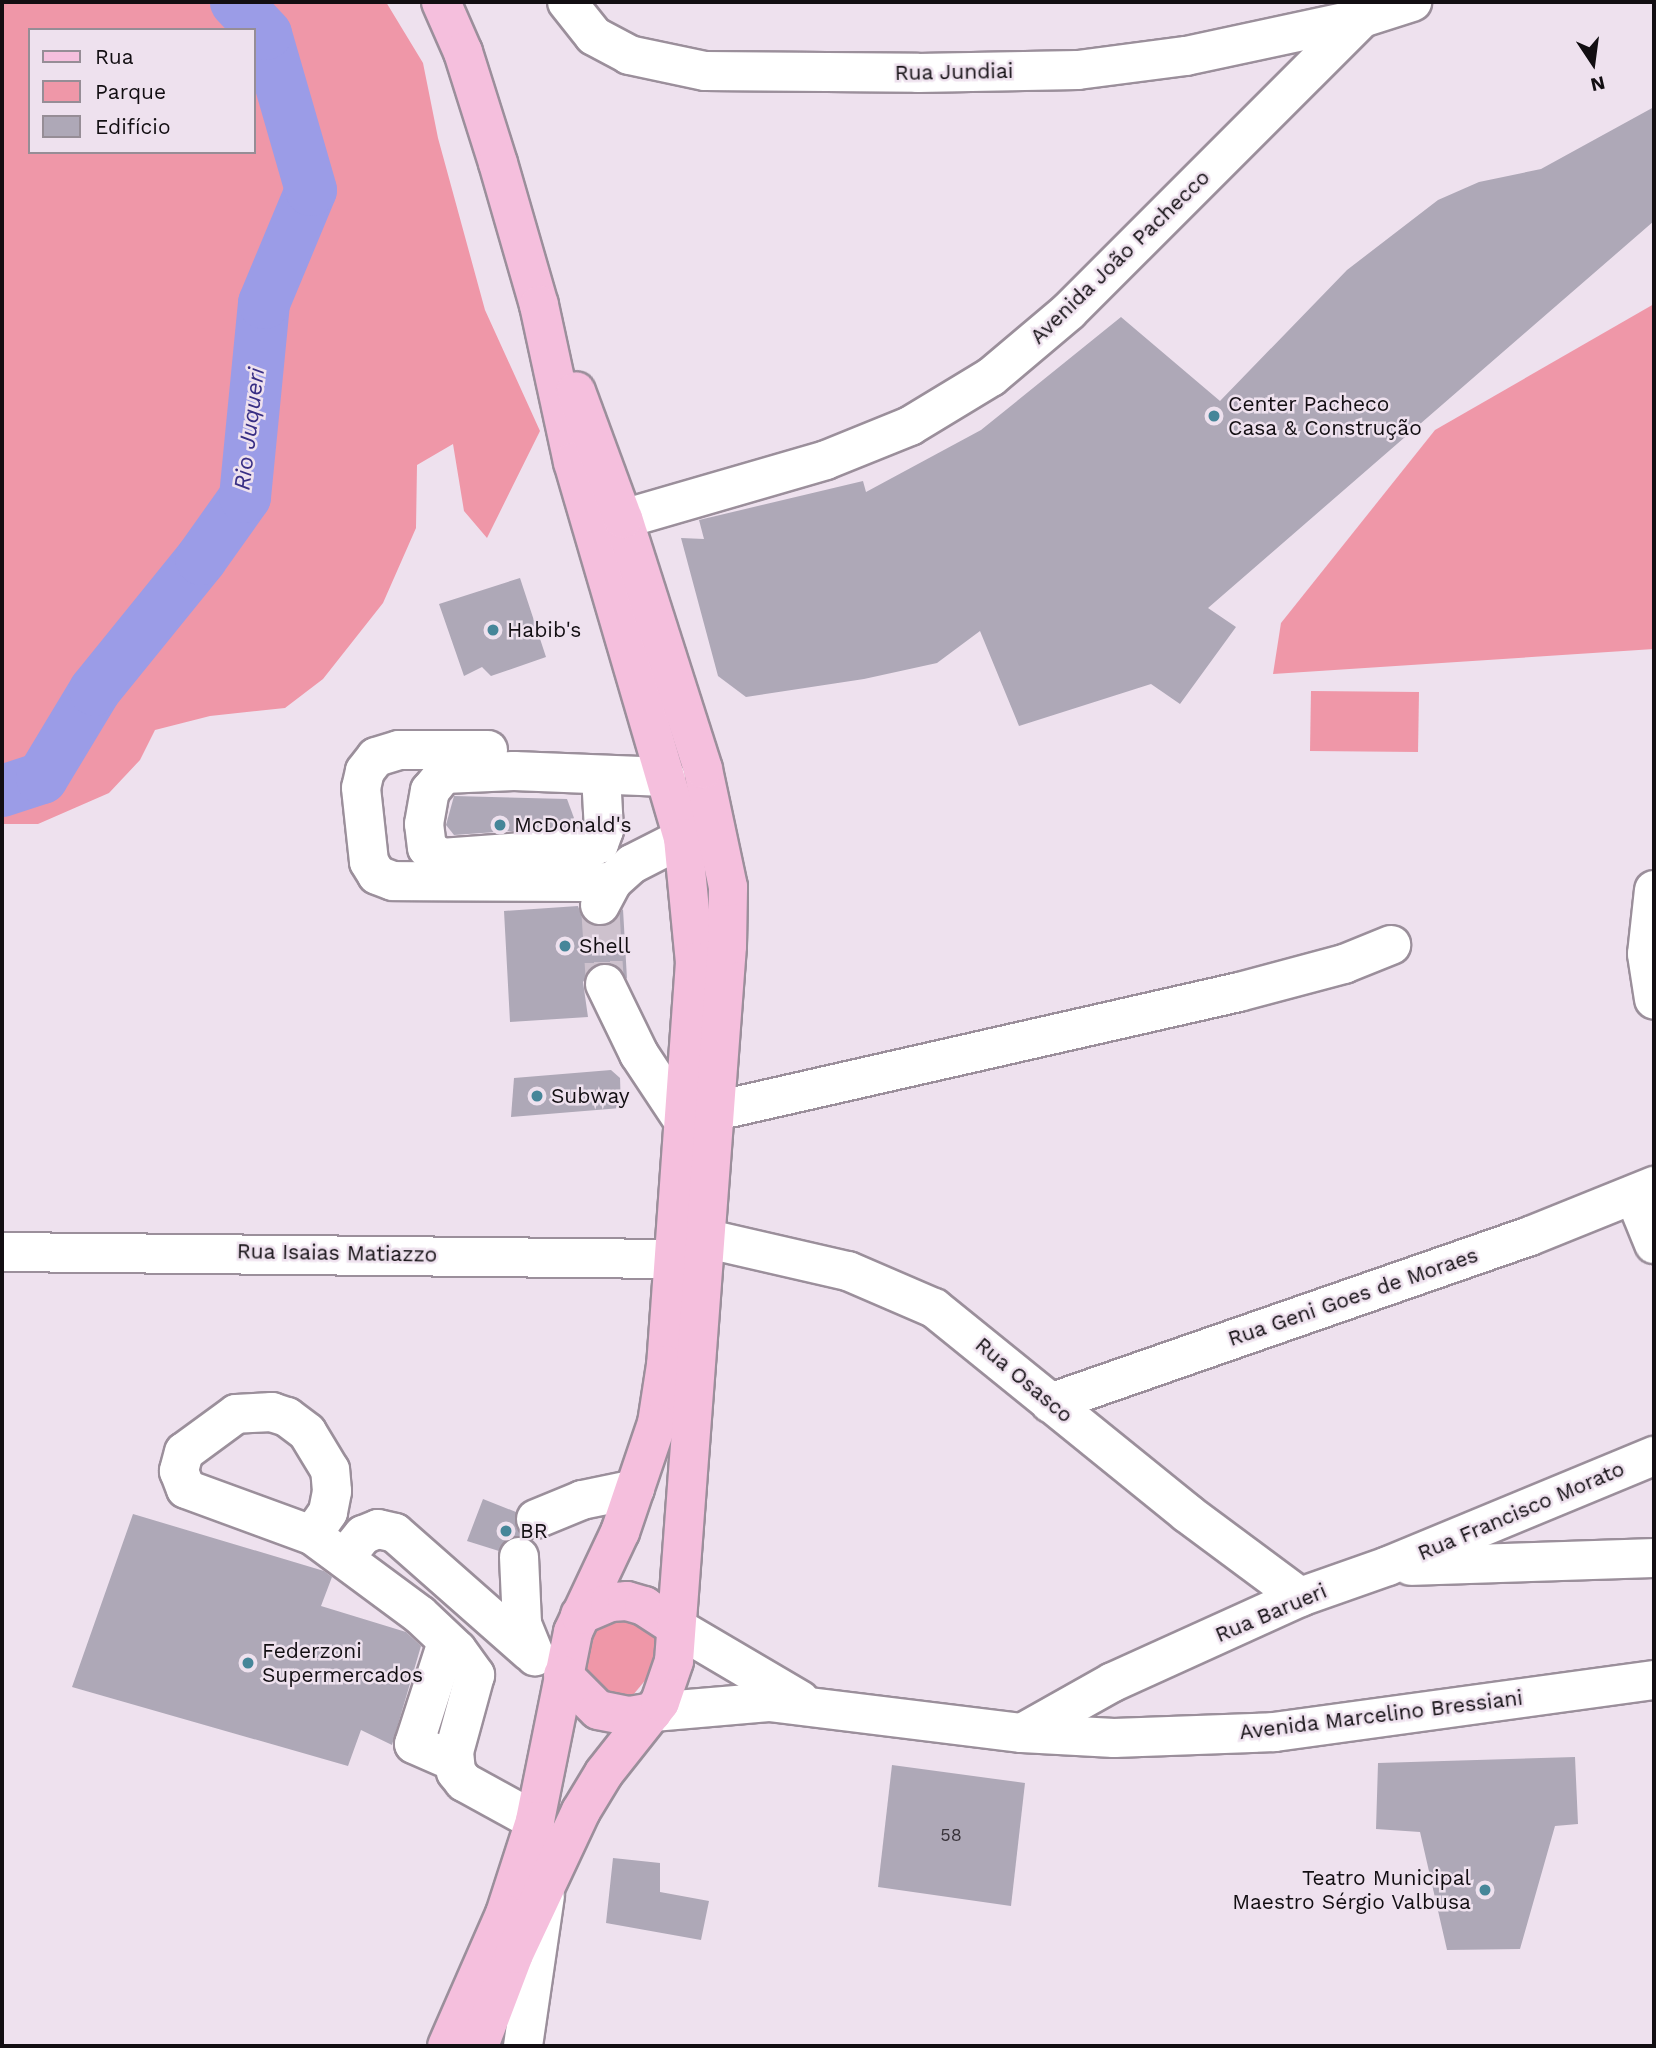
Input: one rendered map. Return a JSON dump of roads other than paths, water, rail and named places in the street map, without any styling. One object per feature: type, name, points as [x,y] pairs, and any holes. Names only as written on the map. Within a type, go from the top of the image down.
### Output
[{"type":"main road","points":[[441,2],[463,52],[539,305],[573,462],[683,838],[695,962],[700,1116],[708,1239],[674,1661],[653,1712],[604,1773],[546,1886],[514,1954],[479,2046]]},
{"type":"main road","points":[[447,2046],[505,1914],[534,1821],[563,1675],[580,1615],[635,1489],[657,1423],[673,1259],[700,1116],[727,946],[728,887],[721,842],[703,769],[623,519],[570,374],[539,305]]},
{"type":"main road","points":[[580,1615],[610,1602],[627,1601],[644,1606],[676,1627]]},
{"type":"main road","points":[[563,1675],[598,1710],[630,1716],[653,1712]]},
{"type":"street","name":"Rua Jundiai","points":[[567,2],[594,36],[629,55],[705,71],[1078,70],[1186,56],[1368,10],[1412,2]]},
{"type":"street","name":"Avenida João Pachecco","points":[[623,519],[826,460],[910,426],[991,377],[1069,311],[1368,10]]},
{"type":"street","points":[[514,771],[508,759],[483,749],[399,750],[376,757],[365,771],[361,788],[369,862],[377,875],[393,881],[606,893],[632,864],[683,838]]},
{"type":"street","points":[[601,775],[603,838],[592,847],[441,858],[432,854],[424,824],[435,782],[453,772],[514,771],[667,777]]},
{"type":"street","points":[[1654,890],[1647,954],[1654,999]]},
{"type":"street","points":[[605,984],[639,1054],[700,1116],[1239,992],[1344,964],[1391,945]]},
{"type":"street","points":[[1644,1191],[1654,1244]]},
{"type":"street","name":"Rua Geni Goes de Moraes","points":[[1050,1403],[1530,1236],[1644,1191]]},
{"type":"street","name":"Rua Osasco","points":[[708,1239],[848,1270],[934,1308],[1050,1403],[1300,1597]]},
{"type":"street","name":"Rua Isaias Matiazzo","points":[[2,1252],[673,1259]]},
{"type":"street","name":"Rua Francisco Morato","points":[[1388,1566],[1654,1456]]},
{"type":"street","points":[[536,1519],[582,1500],[635,1489]]},
{"type":"street","points":[[346,1556],[363,1535],[378,1529],[395,1533],[530,1652],[563,1675]]},
{"type":"street","points":[[312,1535],[346,1556],[447,1642],[475,1675],[453,1762],[464,1782],[534,1821]]},
{"type":"street","points":[[519,1557],[522,1624],[530,1652]]},
{"type":"street","points":[[1388,1566],[1654,1558]]},
{"type":"street","name":"Rua Barueri","points":[[1022,1733],[1089,1694],[1300,1597],[1388,1566]]},
{"type":"street","points":[[676,1627],[814,1707]]},
{"type":"street","name":"Rua Barueri","points":[[1114,1738],[1114,1719],[1121,1705],[1155,1665]]},
{"type":"street","name":"Avenida Marcelino Bressiani","points":[[653,1712],[724,1703],[814,1707],[1022,1733],[1114,1738],[1274,1732],[1654,1680]]},
{"type":"street","points":[[523,2046],[546,1886]]},
{"type":"waterway","name":"Rio Juqueri","points":[[2,791],[42,778],[95,690],[201,559],[245,497],[264,303],[311,190],[266,34],[236,2]]},
{"type":"tunnel","points":[[600,905],[605,984]]},
{"type":"place","name":"Center Pacheco Casa & Construção","points":[[1214,416]]},
{"type":"place","name":"Habib's","points":[[493,630]]},
{"type":"place","name":"McDonald's","points":[[500,825]]},
{"type":"place","name":"Shell","points":[[565,946]]},
{"type":"place","name":"Subway","points":[[537,1096]]},
{"type":"place","name":"BR","points":[[506,1531]]},
{"type":"place","name":"Federzoni Supermercados","points":[[248,1663]]},
{"type":"place","name":"Teatro Municipal Maestro Sérgio Valbusa","points":[[1485,1890]]}]
